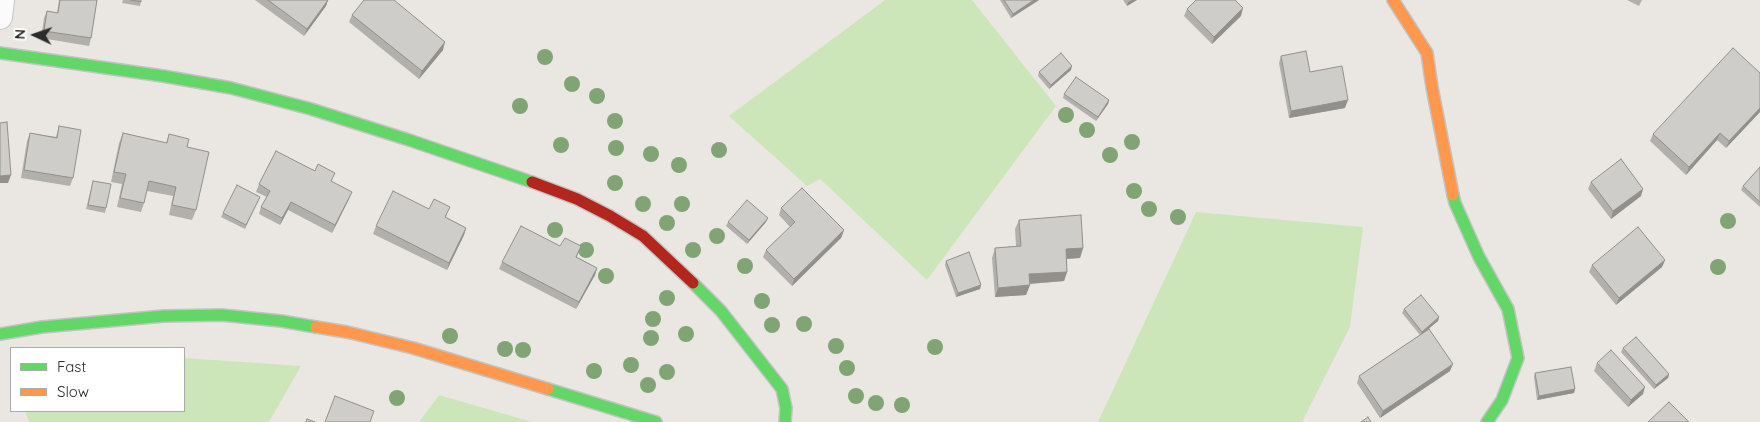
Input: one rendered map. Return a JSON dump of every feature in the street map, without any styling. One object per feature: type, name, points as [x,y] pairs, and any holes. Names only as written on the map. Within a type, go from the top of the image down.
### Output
[{"type":"street","points":[[0,17],[2,0]]},
{"type":"street","points":[[1393,0],[1426,53],[1456,203],[1479,257],[1508,309],[1518,358],[1502,400],[1487,422]]},
{"type":"street","points":[[0,53],[163,76],[231,88],[311,109],[409,140],[578,199],[643,236],[721,311],[782,389],[786,408],[785,422]]},
{"type":"street","points":[[0,334],[42,327],[164,316],[222,315],[281,321],[347,332],[413,348],[656,422]]},
{"type":"green space","points":[[885,0],[972,0],[1056,106],[927,280],[820,179],[807,186],[729,116]]},
{"type":"green space","points":[[1196,212],[1363,227],[1350,327],[1302,422],[1098,422]]},
{"type":"green space","points":[[185,358],[301,366],[269,422],[29,422],[25,412],[185,412]]},
{"type":"green space","points":[[439,395],[532,422],[419,422]]},
{"type":"building","points":[[60,0],[97,0],[91,38],[44,31],[47,11],[58,13]]},
{"type":"building","points":[[268,0],[328,0],[307,29]]},
{"type":"building","points":[[364,0],[394,0],[445,42],[422,71],[352,15]]},
{"type":"building","points":[[1004,0],[1034,0],[1013,14]]},
{"type":"building","points":[[1196,0],[1235,0],[1243,8],[1214,37],[1187,9]]},
{"type":"building","points":[[1733,48],[1760,73],[1760,108],[1729,141],[1720,133],[1689,167],[1653,134]]},
{"type":"building","points":[[1306,51],[1310,72],[1342,66],[1348,100],[1291,111],[1281,56]]},
{"type":"building","points":[[1061,53],[1072,66],[1051,85],[1039,72]]},
{"type":"building","points":[[1076,77],[1109,100],[1098,117],[1064,94]]},
{"type":"building","points":[[7,122],[11,175],[0,176],[0,123]]},
{"type":"building","points":[[59,126],[81,130],[73,178],[24,170],[30,133],[57,138]]},
{"type":"building","points":[[123,133],[167,143],[169,134],[189,139],[187,147],[209,152],[196,210],[172,205],[176,187],[149,181],[144,203],[120,198],[126,174],[114,172]]},
{"type":"building","points":[[276,151],[315,171],[318,164],[335,173],[331,181],[352,192],[335,225],[291,202],[282,218],[261,207],[270,191],[259,184]]},
{"type":"building","points":[[1621,159],[1643,189],[1613,211],[1591,182]]},
{"type":"building","points":[[1760,167],[1760,202],[1743,186]]},
{"type":"building","points":[[93,181],[111,184],[106,208],[88,205]]},
{"type":"building","points":[[237,185],[260,197],[246,225],[223,213]]},
{"type":"building","points":[[802,188],[844,230],[794,279],[766,250],[795,222],[781,208]]},
{"type":"building","points":[[393,191],[429,209],[434,199],[450,207],[445,217],[466,228],[449,263],[376,226]]},
{"type":"building","points":[[747,200],[768,218],[749,240],[728,222]]},
{"type":"building","points":[[1081,215],[1083,248],[1066,249],[1067,272],[1029,274],[1030,285],[998,288],[995,248],[1021,246],[1019,220]]},
{"type":"building","points":[[521,226],[560,246],[565,238],[581,246],[576,257],[597,268],[579,302],[502,262]]},
{"type":"building","points":[[1638,227],[1665,260],[1619,298],[1592,265]]},
{"type":"building","points":[[969,252],[981,285],[958,293],[946,261]]},
{"type":"building","points":[[1421,295],[1439,317],[1422,332],[1404,309]]},
{"type":"building","points":[[1429,329],[1453,364],[1383,411],[1359,376]]},
{"type":"building","points":[[1636,337],[1669,374],[1656,385],[1623,348]]},
{"type":"building","points":[[1611,350],[1645,387],[1631,400],[1597,363]]},
{"type":"building","points":[[1571,367],[1575,389],[1539,396],[1535,373]]},
{"type":"building","points":[[335,396],[374,411],[370,422],[325,422]]},
{"type":"building","points":[[1669,402],[1689,422],[1648,422]]},
{"type":"building","points":[[1368,417],[1371,422],[1361,422]]},
{"type":"traffic: fast","points":[[0,53],[163,76],[231,88],[311,109],[532,182]]},
{"type":"traffic: fast","points":[[1453,195],[1479,257],[1508,309],[1518,358],[1502,400],[1487,422]]},
{"type":"traffic: fast","points":[[693,283],[721,311],[782,389],[786,408],[785,422]]},
{"type":"traffic: fast","points":[[0,334],[42,327],[164,316],[222,315],[281,321],[316,327]]},
{"type":"traffic: fast","points":[[548,389],[656,422]]},
{"type":"traffic: slow","points":[[1393,0],[1427,53],[1453,195]]},
{"type":"traffic: slow","points":[[316,327],[347,332],[413,348],[548,389]]},
{"type":"traffic: jam","points":[[532,182],[577,199],[643,236],[693,283]]}]
